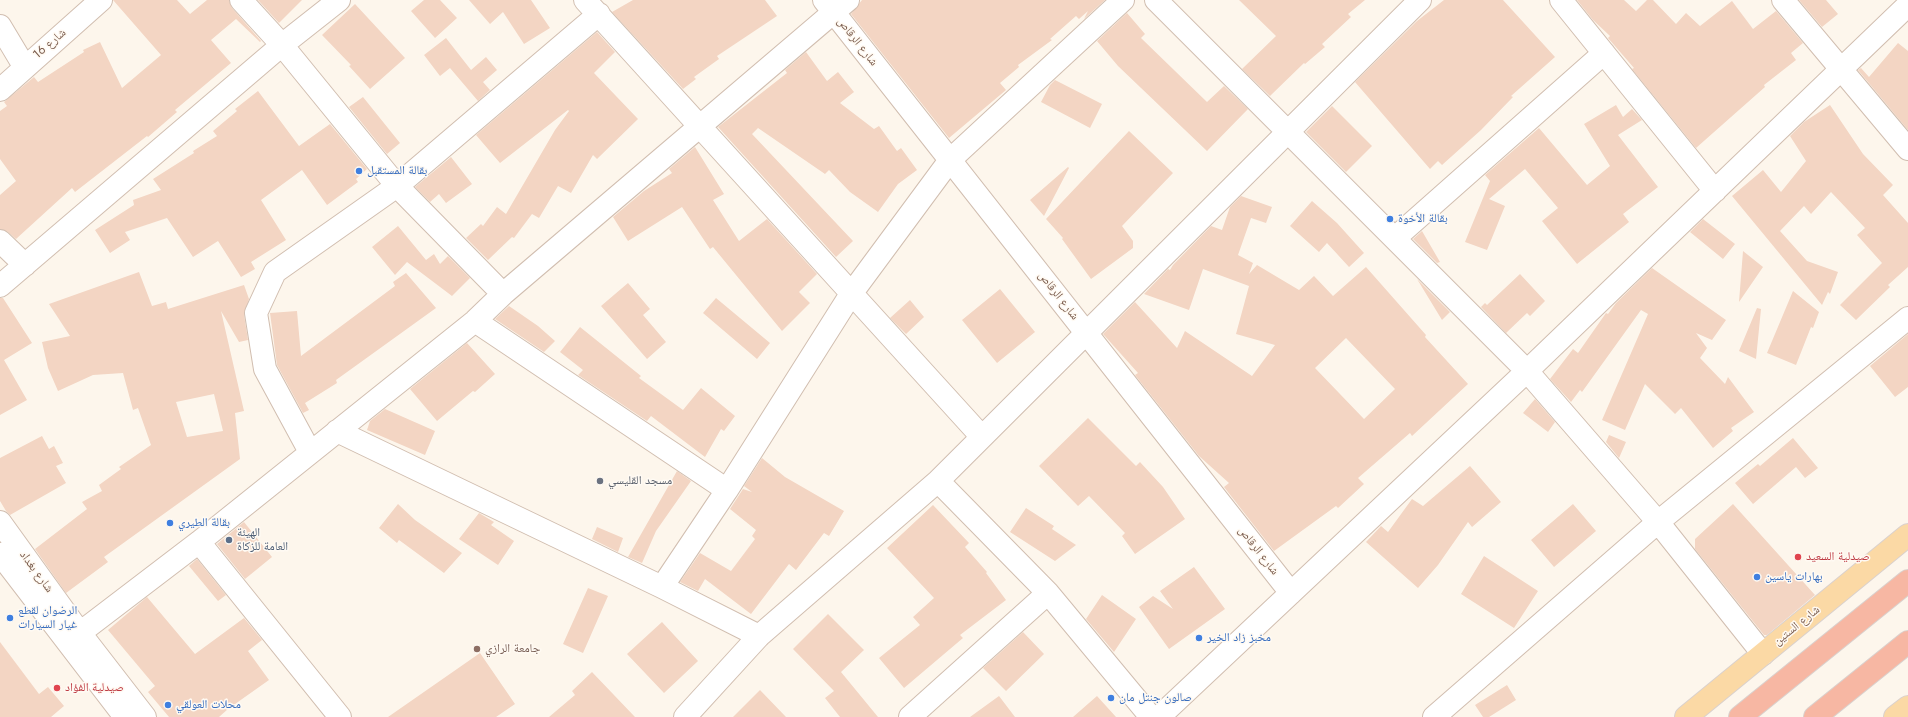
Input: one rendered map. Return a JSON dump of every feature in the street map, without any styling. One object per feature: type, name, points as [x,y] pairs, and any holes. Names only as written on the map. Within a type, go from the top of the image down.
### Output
[{"type":"highway","points":[[1740,717],[1908,581]]},
{"type":"highway","points":[[1815,717],[1908,642]]},
{"type":"main road","name":"شارع الستين","points":[[1686,717],[1908,535]]},
{"type":"main road","points":[[1895,717],[1908,707]]},
{"type":"street","name":"شارع 16","points":[[0,90],[24,66],[102,0]]},
{"type":"street","points":[[241,0],[282,45],[397,186],[503,294]]},
{"type":"street","points":[[0,286],[282,45],[339,0]]},
{"type":"street","points":[[662,587],[727,490],[850,294],[950,160],[1123,0]]},
{"type":"street","points":[[1156,0],[1527,371],[1658,522],[1763,654]]},
{"type":"street","points":[[685,717],[759,636],[938,481],[1420,0]]},
{"type":"street","points":[[1561,0],[1715,191]]},
{"type":"street","points":[[1783,0],[1908,149]]},
{"type":"street","points":[[74,638],[199,542],[475,320],[503,294],[701,126],[835,4]]},
{"type":"street","name":"شارع الرقاص","points":[[835,4],[950,160],[1292,593]]},
{"type":"street","points":[[1159,717],[1527,371],[1908,5]]},
{"type":"street","points":[[310,452],[265,369],[256,314],[275,272],[397,186],[592,7],[701,126],[850,294],[982,437]]},
{"type":"street","points":[[0,26],[24,66]]},
{"type":"street","points":[[1395,238],[1604,53]]},
{"type":"street","points":[[0,241],[25,265]]},
{"type":"street","points":[[1434,717],[1658,522],[1908,318]]},
{"type":"street","points":[[475,320],[727,490]]},
{"type":"street","points":[[337,431],[662,587],[759,636]]},
{"type":"street","points":[[938,481],[1048,593],[1151,717]]},
{"type":"street","name":"شارع بغداد","points":[[0,522],[74,638],[144,717]]},
{"type":"street","points":[[199,542],[340,717]]},
{"type":"street","points":[[0,554],[74,638],[125,717]]},
{"type":"street","points":[[910,717],[1048,593]]},
{"type":"building","points":[[113,0],[177,0],[190,14],[207,0],[229,0],[232,8],[261,41],[260,42],[236,19],[211,40],[231,63],[175,110],[177,112],[148,137],[147,136],[75,192],[72,188],[16,239],[8,232],[0,229],[0,195],[16,181],[0,159],[0,111],[7,106],[4,102],[34,77],[38,82],[84,52],[83,50],[100,42],[122,88],[161,55]]},
{"type":"building","points":[[258,0],[302,0],[279,23]]},
{"type":"building","points":[[424,0],[440,0],[457,18],[435,38],[411,11]]},
{"type":"building","points":[[469,0],[531,0],[550,28],[524,44],[503,12],[490,24]]},
{"type":"building","points":[[633,0],[765,0],[777,16],[717,56],[719,59],[694,77],[696,79],[683,89],[612,12]]},
{"type":"building","points":[[862,0],[1105,0],[1084,19],[1088,11],[1079,19],[1076,16],[1050,39],[1052,40],[1018,65],[1019,67],[1000,83],[1006,90],[949,138],[851,14]]},
{"type":"building","points":[[1239,0],[1365,0],[1348,14],[1351,17],[1322,44],[1325,47],[1305,64],[1304,63],[1270,96],[1242,69],[1276,36]]},
{"type":"building","points":[[1444,0],[1503,0],[1555,57],[1511,96],[1513,97],[1481,130],[1442,165],[1438,161],[1430,169],[1355,82],[1417,21]]},
{"type":"building","points":[[1577,0],[1624,0],[1636,11],[1647,0],[1653,0],[1676,24],[1686,13],[1700,26],[1732,1],[1753,29],[1776,11],[1803,43],[1791,53],[1796,60],[1764,85],[1765,87],[1696,148],[1632,69],[1634,68],[1608,38],[1610,36],[1593,20]]},
{"type":"building","points":[[1799,0],[1826,0],[1838,14],[1822,27]]},
{"type":"building","points":[[355,4],[405,58],[370,89],[349,66],[351,65],[322,35]]},
{"type":"building","points":[[1127,13],[1145,34],[1141,38],[1207,102],[1224,86],[1248,109],[1207,151],[1118,66],[1097,41]]},
{"type":"building","points":[[597,32],[615,52],[594,73],[638,119],[597,159],[593,155],[571,193],[558,186],[539,218],[532,214],[514,238],[512,237],[488,260],[466,238],[481,224],[483,226],[497,207],[506,214],[555,130],[569,111],[568,110],[500,163],[476,135]]},
{"type":"building","points":[[446,38],[471,70],[486,57],[497,70],[483,82],[490,90],[478,101],[450,68],[440,76],[424,55]]},
{"type":"building","points":[[1898,43],[1908,51],[1908,130],[1858,70],[1861,68],[1869,77]]},
{"type":"building","points":[[806,52],[827,81],[838,72],[854,92],[840,103],[874,129],[879,126],[897,151],[901,148],[917,170],[898,184],[878,212],[850,192],[829,170],[825,174],[758,128],[752,134],[853,241],[836,257],[718,127],[787,73],[785,70]]},
{"type":"building","points":[[1055,80],[1102,104],[1090,128],[1041,102],[1050,85]]},
{"type":"building","points":[[258,91],[299,146],[330,124],[367,169],[356,179],[358,182],[327,205],[302,170],[261,200],[286,240],[251,262],[255,269],[241,277],[218,241],[193,257],[167,218],[125,232],[130,240],[110,253],[95,230],[134,205],[133,200],[161,190],[153,179],[194,153],[193,151],[217,136],[213,131],[237,111],[235,109]]},
{"type":"building","points":[[363,97],[400,143],[387,154],[349,107]]},
{"type":"building","points":[[1616,105],[1623,117],[1632,109],[1642,120],[1618,135],[1658,187],[1623,214],[1629,222],[1577,264],[1542,221],[1558,208],[1525,169],[1489,199],[1505,206],[1487,250],[1465,242],[1490,181],[1485,175],[1539,128],[1587,185],[1610,166],[1584,124]]},
{"type":"building","points":[[1830,105],[1863,154],[1893,185],[1883,195],[1908,223],[1908,267],[1888,285],[1890,287],[1856,320],[1840,305],[1882,263],[1857,235],[1865,228],[1831,192],[1811,214],[1804,206],[1780,231],[1807,261],[1838,272],[1830,294],[1828,292],[1822,305],[1732,196],[1763,170],[1781,192],[1806,161],[1790,136],[1804,122]]},
{"type":"building","points":[[1332,106],[1372,146],[1346,172],[1306,132]]},
{"type":"building","points":[[1129,131],[1173,173],[1122,226],[1133,241],[1133,248],[1091,279],[1062,239],[1063,238],[1046,219]]},
{"type":"building","points":[[695,147],[724,194],[713,200],[739,241],[767,219],[817,274],[799,292],[810,303],[782,331],[713,247],[710,249],[682,207],[628,241],[613,217],[644,191],[672,173],[669,169]]},
{"type":"building","points":[[451,157],[472,184],[446,203],[439,194],[430,202],[415,187]]},
{"type":"building","points":[[1068,167],[1069,168],[1044,216],[1030,200]]},
{"type":"building","points":[[1241,196],[1272,207],[1266,223],[1251,218],[1238,255],[1253,263],[1249,274],[1257,265],[1299,290],[1314,276],[1333,296],[1366,267],[1426,335],[1425,337],[1468,384],[1412,436],[1410,433],[1358,478],[1364,484],[1338,508],[1336,506],[1274,551],[1224,487],[1229,483],[1199,456],[1135,375],[1138,373],[1103,334],[1135,302],[1177,348],[1185,331],[1252,376],[1275,345],[1236,334],[1249,286],[1203,269],[1189,310],[1144,294],[1168,269],[1170,270],[1173,265],[1211,226],[1222,230],[1230,207]],"holes":[[[1346,338],[1395,389],[1364,419],[1315,368]]]},
{"type":"building","points":[[1312,201],[1337,223],[1364,253],[1349,267],[1327,243],[1319,252],[1290,226]]},
{"type":"building","points":[[1703,219],[1735,244],[1723,259],[1690,232]]},
{"type":"building","points":[[398,226],[426,260],[434,254],[440,264],[448,256],[470,278],[452,296],[407,262],[395,275],[372,247]]},
{"type":"building","points":[[1422,231],[1440,262],[1437,263],[1413,239]]},
{"type":"building","points":[[1743,251],[1763,267],[1739,302]]},
{"type":"building","points":[[1652,268],[1726,320],[1712,340],[1696,333],[1707,348],[1700,358],[1725,384],[1728,377],[1754,412],[1731,428],[1733,431],[1713,448],[1681,408],[1675,414],[1645,384],[1625,430],[1602,420],[1648,314],[1641,310],[1582,392],[1580,390],[1571,402],[1550,379],[1573,349],[1578,353],[1606,313],[1608,314],[1616,303]]},
{"type":"building","points":[[139,272],[152,306],[166,302],[168,309],[244,285],[249,299],[244,315],[248,340],[239,342],[221,311],[244,411],[235,413],[240,459],[104,557],[108,562],[66,593],[35,549],[87,509],[82,502],[102,491],[99,485],[121,469],[119,467],[151,445],[138,408],[133,410],[123,373],[93,375],[58,391],[48,368],[42,342],[70,336],[49,304]],"holes":[[[214,394],[223,431],[187,437],[176,402]]]},
{"type":"building","points":[[406,273],[436,308],[336,380],[337,383],[305,403],[309,410],[303,413],[277,365],[270,313],[297,311],[301,356],[395,286],[393,282]]},
{"type":"building","points":[[1520,274],[1545,301],[1530,316],[1527,313],[1506,333],[1481,307],[1485,303],[1487,305]]},
{"type":"building","points":[[1417,279],[1450,312],[1442,320]]},
{"type":"building","points":[[628,283],[650,309],[643,315],[666,342],[647,359],[601,306]]},
{"type":"building","points":[[1000,289],[1035,332],[997,363],[962,320]]},
{"type":"building","points":[[1793,291],[1819,312],[1813,328],[1811,327],[1796,365],[1767,353]]},
{"type":"building","points":[[0,298],[3,298],[32,343],[4,360],[27,400],[0,415]]},
{"type":"building","points":[[716,298],[770,343],[757,359],[703,313]]},
{"type":"building","points":[[910,300],[924,317],[906,334],[890,318]]},
{"type":"building","points":[[509,306],[538,326],[555,341],[544,352],[495,319]]},
{"type":"building","points":[[1757,308],[1761,309],[1756,359],[1739,351]]},
{"type":"building","points":[[580,327],[641,376],[639,378],[683,410],[701,388],[735,416],[724,431],[721,429],[705,457],[651,416],[647,421],[578,375],[583,370],[560,352]]},
{"type":"building","points":[[1908,334],[1908,387],[1895,397],[1870,366]]},
{"type":"building","points":[[467,343],[495,374],[475,392],[473,391],[437,421],[410,389]]},
{"type":"building","points":[[1535,399],[1555,422],[1548,432],[1523,413]]},
{"type":"building","points":[[385,409],[435,431],[425,455],[367,430],[370,421]]},
{"type":"building","points":[[1088,418],[1136,466],[1140,462],[1163,487],[1185,519],[1135,554],[1122,536],[1125,533],[1089,496],[1078,506],[1039,466]]},
{"type":"building","points":[[1609,435],[1626,442],[1619,458],[1606,442]]},
{"type":"building","points":[[42,436],[49,449],[54,446],[63,463],[56,466],[66,483],[10,515],[0,501],[0,458]]},
{"type":"building","points":[[1793,438],[1818,468],[1805,478],[1796,467],[1753,504],[1735,483],[1758,464],[1760,466]]},
{"type":"building","points":[[762,458],[785,477],[844,511],[829,536],[824,533],[796,570],[789,564],[751,614],[705,579],[698,591],[680,582],[700,553],[731,571],[755,539],[752,536],[756,530],[730,509],[743,489],[752,492],[744,486]]},
{"type":"building","points":[[1470,466],[1501,502],[1472,527],[1468,522],[1438,565],[1418,588],[1366,542],[1381,526],[1388,532],[1412,499],[1423,506]]},
{"type":"building","points":[[677,471],[691,481],[656,531],[642,563],[628,557]]},
{"type":"building","points":[[398,504],[415,520],[462,553],[444,573],[399,540],[397,543],[379,528]]},
{"type":"building","points":[[1573,504],[1596,531],[1554,567],[1531,540]]},
{"type":"building","name":"بهارات ياسين","points":[[1733,504],[1815,595],[1767,635],[1764,635],[1695,549],[1695,539]]},
{"type":"building","points":[[933,505],[969,543],[965,547],[987,572],[986,573],[1006,600],[960,635],[963,638],[904,688],[879,658],[920,625],[913,617],[934,598],[887,548]]},
{"type":"building","points":[[1026,508],[1054,526],[1052,529],[1076,545],[1055,561],[1010,532]]},
{"type":"building","points":[[479,513],[494,522],[491,525],[514,541],[498,565],[459,539]]},
{"type":"building","points":[[244,522],[272,557],[245,579],[217,544]]},
{"type":"building","points":[[597,527],[623,538],[618,552],[592,539]]},
{"type":"building","points":[[1484,556],[1538,591],[1514,628],[1461,594]]},
{"type":"building","points":[[197,559],[226,595],[218,601],[189,566]]},
{"type":"building","points":[[1194,567],[1225,609],[1169,649],[1139,607],[1153,596],[1173,609],[1160,591]]},
{"type":"building","points":[[588,588],[608,596],[583,653],[563,644]]},
{"type":"building","points":[[1102,595],[1136,619],[1114,652],[1086,619]]},
{"type":"building","points":[[147,597],[195,654],[244,618],[262,640],[248,651],[269,680],[219,717],[169,717],[148,692],[155,686],[108,630]]},
{"type":"building","points":[[828,614],[864,650],[841,672],[878,717],[840,717],[825,698],[834,691],[793,649]]},
{"type":"building","points":[[662,622],[698,661],[664,693],[627,654]]},
{"type":"building","points":[[1023,632],[1044,654],[1006,691],[983,668]]},
{"type":"building","points":[[0,642],[39,694],[48,687],[64,706],[51,717],[0,717]]},
{"type":"building","points":[[480,653],[515,704],[496,717],[388,717]]},
{"type":"building","points":[[592,672],[635,717],[549,717],[575,695],[572,691]]},
{"type":"building","points":[[1507,685],[1516,700],[1489,717],[1483,717],[1475,705]]},
{"type":"building","points":[[760,690],[786,717],[733,717]]},
{"type":"building","points":[[999,696],[1015,717],[970,717]]},
{"type":"building","points":[[1097,696],[1116,717],[1073,717]]},
{"type":"place","name":"بقالة المستقبل","points":[[359,171]]},
{"type":"place","name":"بقالة الأخوة","points":[[1390,219]]},
{"type":"place","name":"مسجد القليسي","points":[[600,481]]},
{"type":"place","name":"بقالة الطيري","points":[[170,523]]},
{"type":"place","name":"الهيئة العامة للزكاة","points":[[229,540]]},
{"type":"place","name":"صيدلية السعيد","points":[[1798,557]]},
{"type":"place","name":"بهارات ياسين","points":[[1757,577]]},
{"type":"place","name":"الرضوان لقطع غيار السيارات","points":[[10,618]]},
{"type":"place","name":"مخبز زاد الخير","points":[[1199,638]]},
{"type":"place","name":"جامعة الرازي","points":[[477,649]]},
{"type":"place","name":"صيدلية الفؤاد","points":[[57,688]]},
{"type":"place","name":"صالون جنتل مان","points":[[1111,698]]},
{"type":"place","name":"محلات العولقي","points":[[168,705]]}]
